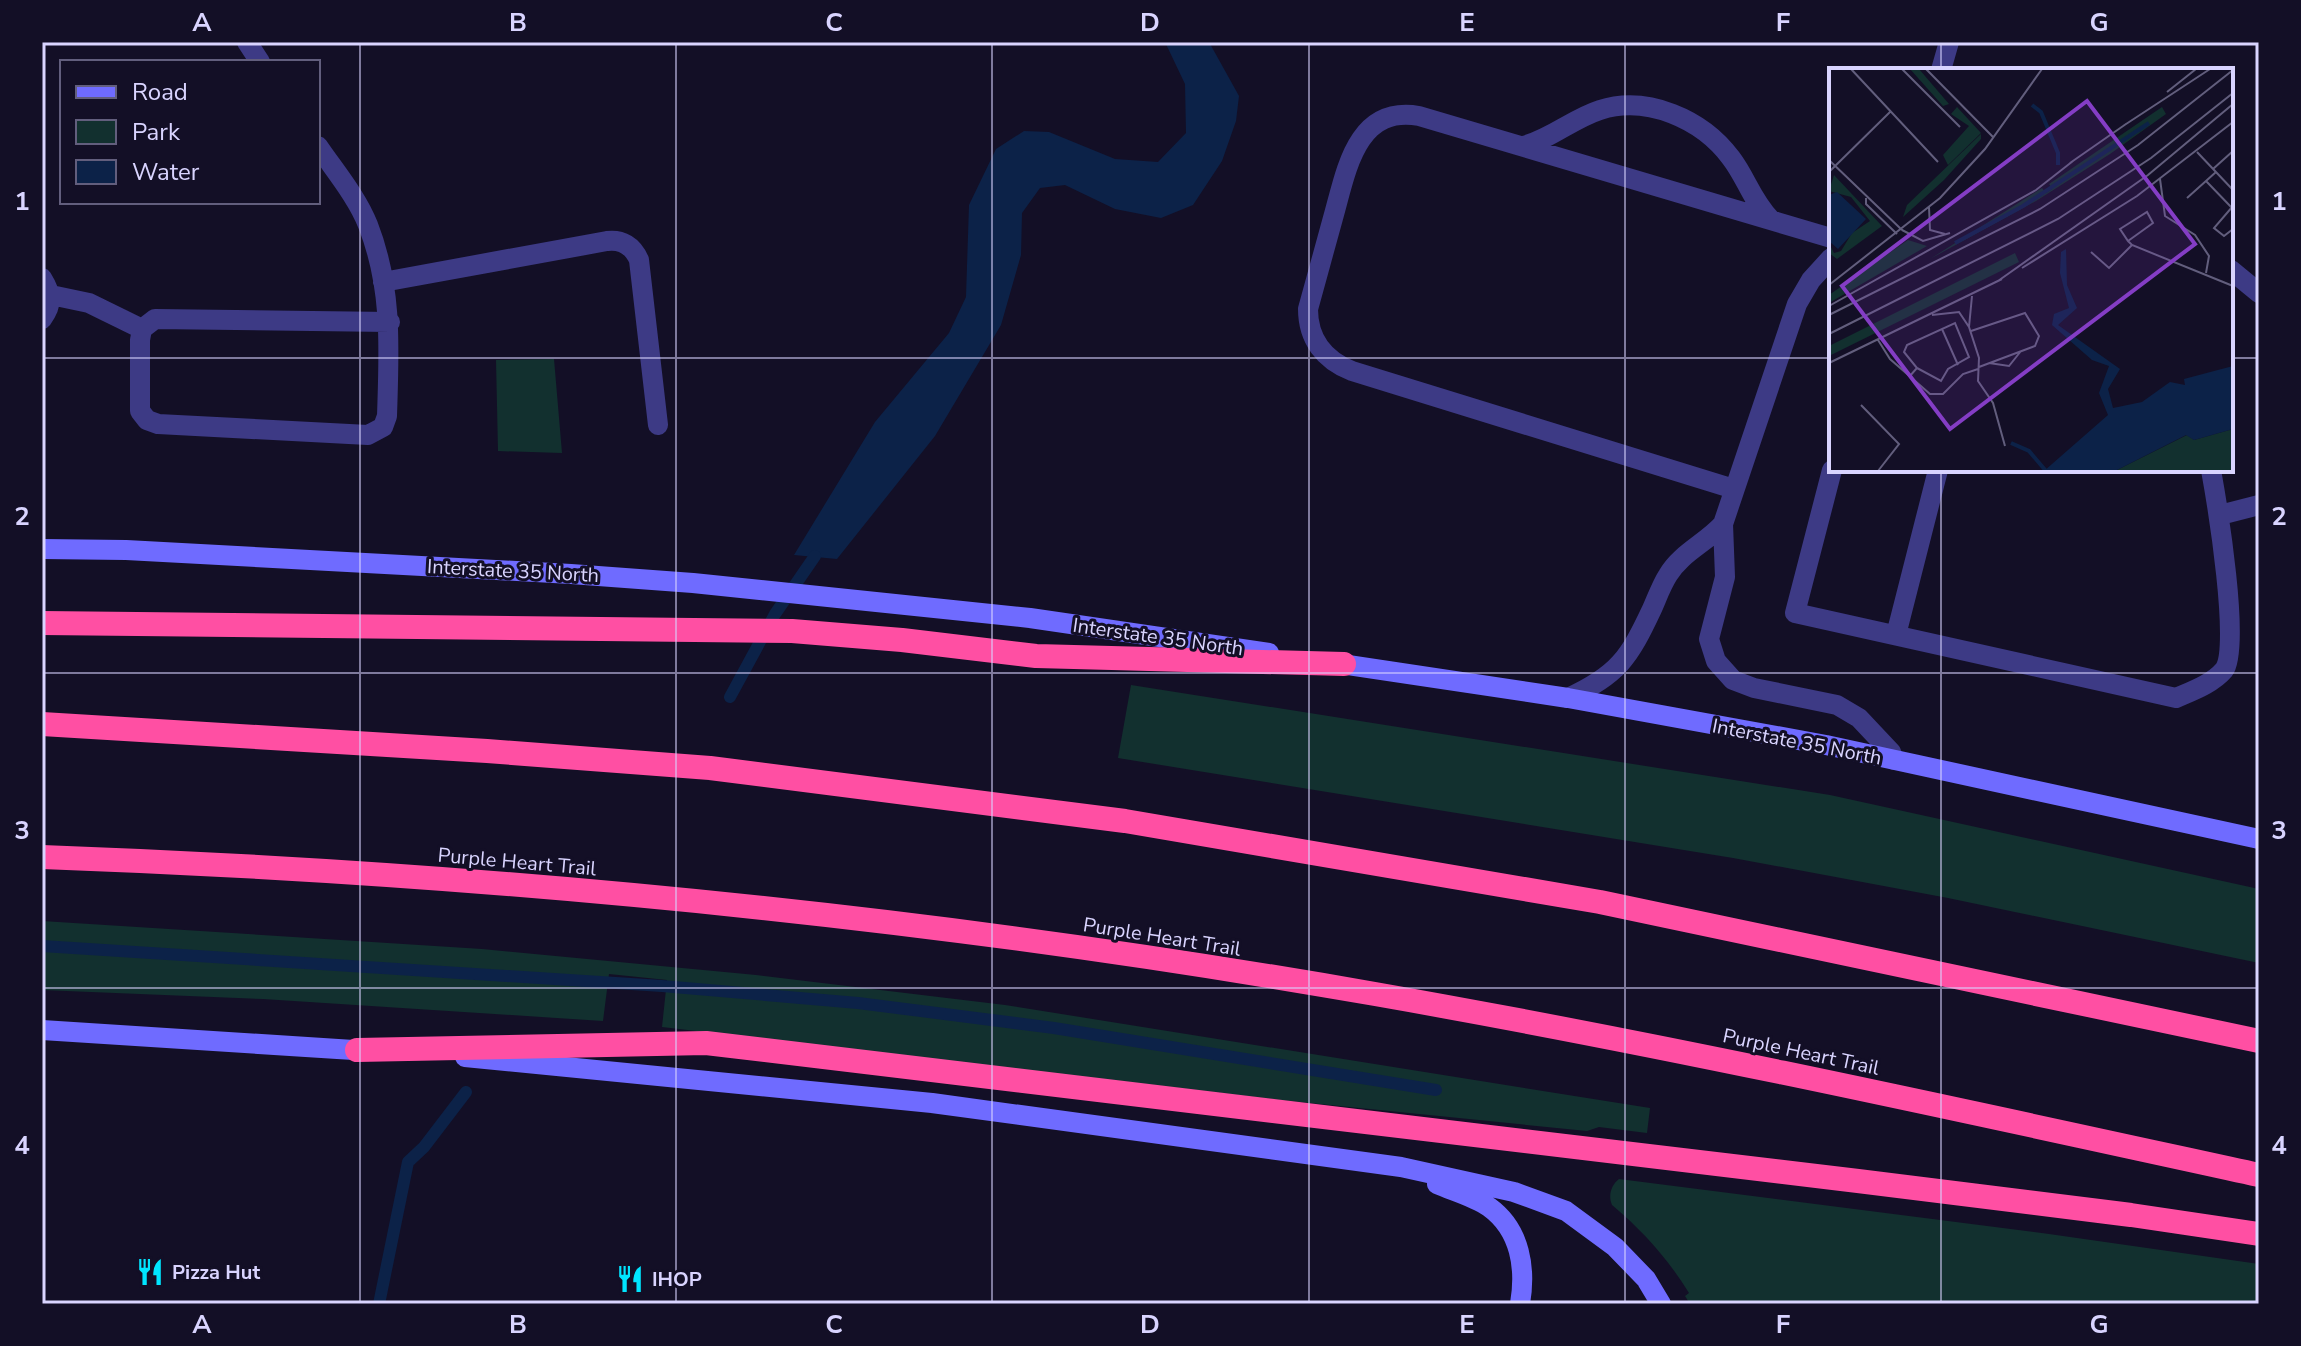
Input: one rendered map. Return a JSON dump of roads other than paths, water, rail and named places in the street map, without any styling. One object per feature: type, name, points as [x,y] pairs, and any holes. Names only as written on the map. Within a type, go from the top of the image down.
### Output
[{"type":"highway","points":[[42,623],[792,631],[1036,656],[1344,664]]},
{"type":"highway","points":[[42,724],[710,768],[1125,821],[1600,902],[2259,1041]]},
{"type":"highway","name":"Purple Heart Trail","points":[[42,857],[230,863],[471,882],[766,909],[1034,941],[1373,994],[1681,1052],[2259,1175]]},
{"type":"highway","points":[[357,1050],[706,1043],[1873,1183],[2259,1234]]},
{"type":"main road","name":"Interstate 35 North","points":[[42,549],[158,551],[555,573],[693,583],[1030,618],[1568,698],[1894,760],[2259,839]]},
{"type":"main road","points":[[42,1030],[558,1065],[932,1103],[1401,1167],[1514,1192],[1566,1211],[1615,1247],[1646,1279],[1661,1304]]},
{"type":"main road","points":[[1401,1167],[1489,1207],[1496,1215],[1510,1232],[1522,1256],[1520,1304]]},
{"type":"lane","points":[[247,42],[259,60]]},
{"type":"lane","points":[[1942,68],[1949,42]]},
{"type":"lane","points":[[1523,146],[1539,142],[1602,109],[1620,105],[1666,110],[1702,132],[1731,158],[1749,193],[1771,220]]},
{"type":"lane","points":[[1734,489],[1352,371],[1328,358],[1311,334],[1308,309],[1351,155],[1368,130],[1379,121],[1406,114],[1829,237]]},
{"type":"lane","points":[[320,149],[368,225],[383,282],[390,322],[387,416],[379,431],[368,435],[158,424],[147,420],[139,406],[140,340],[142,329],[151,321],[160,318],[390,322]]},
{"type":"lane","points":[[383,282],[607,241],[626,244],[639,260],[658,425]]},
{"type":"lane","points":[[1829,260],[1811,280],[1797,304],[1734,489],[1723,524],[1725,577],[1709,639],[1716,661],[1733,680],[1743,685],[1837,705],[1849,711],[1891,752],[1894,760]]},
{"type":"lane","points":[[2233,272],[2259,293]]},
{"type":"lane","points":[[42,319],[48,309],[46,286],[142,329]]},
{"type":"lane","points":[[1831,472],[1795,613],[2176,698],[2202,687],[2225,669],[2231,642],[2220,515],[2211,472]]},
{"type":"lane","points":[[1896,635],[1937,472]]},
{"type":"lane","points":[[2220,515],[2259,505]]},
{"type":"lane","points":[[1568,698],[1606,678],[1628,656],[1667,576],[1690,551],[1723,524]]},
{"type":"water","points":[[1165,42],[1209,42],[1239,96],[1236,121],[1222,161],[1193,205],[1161,218],[1115,209],[1065,185],[1040,188],[1022,213],[1021,255],[1001,325],[935,436],[837,559],[794,555],[875,422],[949,333],[966,297],[969,205],[996,149],[1024,131],[1049,132],[1115,159],[1158,162],[1186,133],[1185,84]]},
{"type":"waterway","points":[[730,697],[775,614],[815,556]]},
{"type":"waterway","points":[[42,946],[662,986],[858,1003],[1054,1028],[1436,1090]]},
{"type":"waterway","points":[[379,1304],[408,1162],[424,1147],[466,1092]]},
{"type":"place","name":"Pizza Hut","points":[[150,1272]]},
{"type":"place","name":"IHOP","points":[[630,1279]]}]
